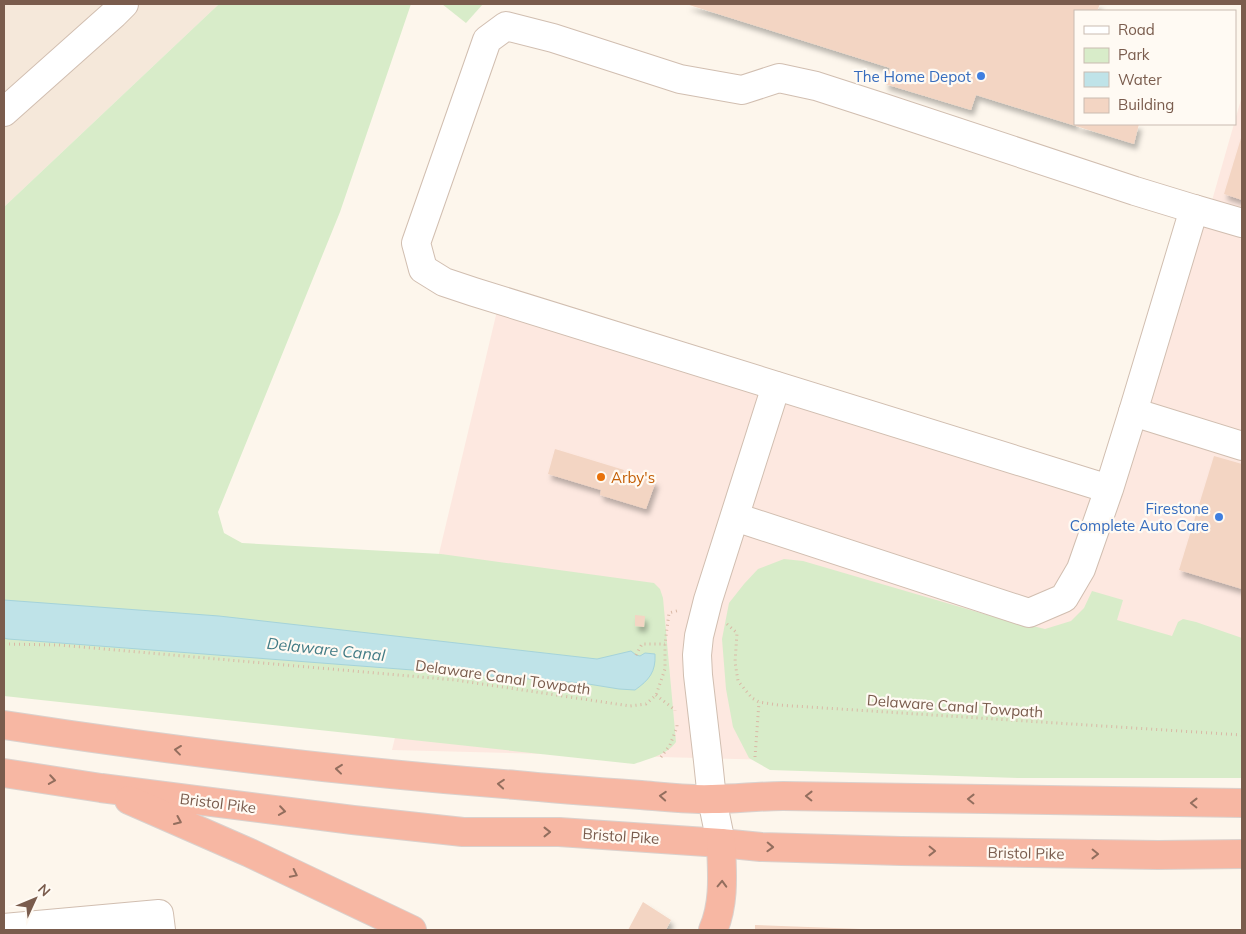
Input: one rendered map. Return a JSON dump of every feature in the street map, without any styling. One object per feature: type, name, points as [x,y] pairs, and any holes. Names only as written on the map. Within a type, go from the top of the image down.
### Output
[{"type":"highway","points":[[4,725],[140,745],[359,771],[712,800],[782,796],[1242,803]]},
{"type":"highway","name":"Bristol Pike","points":[[4,773],[101,788],[463,832],[559,832],[761,846],[901,851],[1158,855],[1242,854]]},
{"type":"highway","points":[[101,788],[250,853],[412,930]]},
{"type":"highway","points":[[713,930],[721,902],[723,882],[722,843]]},
{"type":"street","points":[[4,112],[124,4]]},
{"type":"street","points":[[1109,489],[474,292],[444,282],[423,269],[416,243],[487,40],[506,26],[553,38],[680,79],[742,90],[779,78],[816,86],[1135,191],[1242,223]]},
{"type":"street","points":[[734,517],[1029,613],[1064,598],[1081,568],[1109,489],[1194,209]]},
{"type":"street","points":[[722,843],[712,800],[697,655],[708,600],[776,386]]},
{"type":"street","points":[[1133,412],[1242,446]]},
{"type":"street","points":[[4,928],[159,914],[161,930]]},
{"type":"path","points":[[661,757],[670,745],[677,727],[675,710],[656,695],[665,669],[665,644],[669,613],[684,609]]},
{"type":"path","points":[[727,624],[737,633],[735,662],[738,681],[752,698],[759,702],[755,757]]},
{"type":"path","name":"Delaware Canal Towpath","points":[[4,644],[59,645],[455,680],[630,706],[646,704],[656,695]]},
{"type":"path","points":[[636,656],[642,644],[665,644]]},
{"type":"path","name":"Delaware Canal Towpath","points":[[759,702],[778,706],[1242,735]]},
{"type":"shaded area","points":[[4,4],[219,4],[4,207]]},
{"type":"shaded area","points":[[1242,96],[1242,772],[392,750],[497,311],[1116,495],[1211,204],[1234,125],[1236,125],[1236,117]]},
{"type":"green space","points":[[219,4],[411,4],[340,212],[218,512],[224,533],[242,543],[441,554],[654,583],[660,589],[663,598],[676,742],[668,750],[634,764],[4,696],[4,207]]},
{"type":"green space","points":[[442,4],[483,4],[466,23]]},
{"type":"green space","points":[[784,559],[803,561],[991,616],[1045,629],[1071,621],[1084,608],[1092,591],[1123,600],[1117,620],[1172,636],[1178,622],[1183,619],[1242,638],[1242,778],[1019,778],[770,770],[749,758],[733,727],[726,689],[722,639],[729,603],[758,569]]},
{"type":"water","name":"Delaware Canal","points":[[4,600],[219,616],[597,659],[631,651],[640,656],[645,653],[655,654],[655,660],[651,675],[635,690],[582,683],[8,639],[4,638]]},
{"type":"building","name":"The Home Depot","points":[[686,4],[1100,4],[1097,10],[1074,10],[1074,125],[1139,125],[1134,144],[976,95],[971,110],[885,84],[890,68]]},
{"type":"building","points":[[1242,135],[1242,200],[1224,194]]},
{"type":"building","name":"Arby's","points":[[555,449],[656,481],[646,509],[600,495],[601,490],[548,474]]},
{"type":"building","name":"Firestone Complete Auto Care","points":[[1214,456],[1242,464],[1242,589],[1179,570]]},
{"type":"building","points":[[635,615],[645,616],[644,627],[635,626]]},
{"type":"building","points":[[643,902],[671,920],[666,930],[628,930]]},
{"type":"building","points":[[755,925],[861,929],[861,930],[755,930]]},
{"type":"place","name":"The Home Depot","points":[[981,76]]},
{"type":"place","name":"Arby's","points":[[601,477]]},
{"type":"place","name":"Firestone Complete Auto Care","points":[[1219,517]]}]
